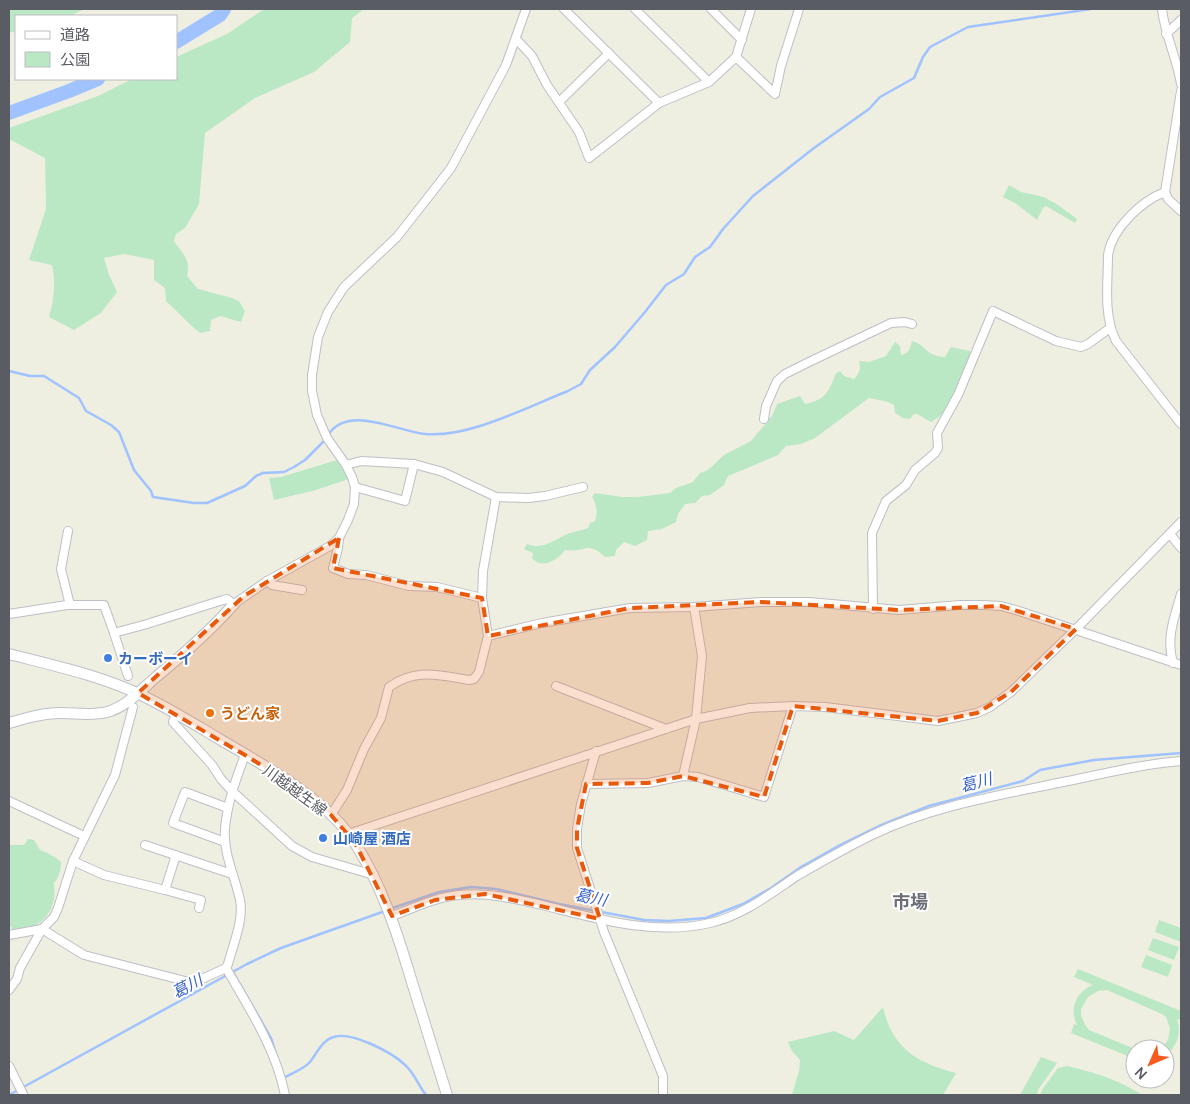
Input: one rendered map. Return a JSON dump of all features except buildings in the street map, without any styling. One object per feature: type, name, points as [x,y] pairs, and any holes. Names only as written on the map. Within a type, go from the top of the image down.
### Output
[{"type":"main road","points":[[9,723],[44,714],[95,715],[119,707],[138,694],[193,647],[234,604]]},
{"type":"main road","name":"川越越生線","points":[[9,654],[79,672],[138,694],[245,754],[301,790],[331,815],[348,834],[374,875],[390,912],[447,1095]]},
{"type":"street","points":[[482,598],[437,587],[409,586],[366,575],[348,574],[333,568],[339,538],[354,504],[355,487],[352,477],[327,438],[317,416],[312,391],[312,375],[318,337],[328,312],[344,288],[392,243],[451,168],[506,65],[526,9]]},
{"type":"street","points":[[564,9],[659,103]]},
{"type":"street","points":[[636,9],[709,82]]},
{"type":"street","points":[[711,9],[742,40]]},
{"type":"street","points":[[516,39],[532,56],[546,85],[579,132],[589,158],[659,103],[709,82],[736,57],[751,9]]},
{"type":"street","points":[[736,57],[775,94],[781,66],[799,9]]},
{"type":"street","points":[[1162,9],[1166,34],[1176,62],[1181,84]]},
{"type":"street","points":[[1166,34],[1181,20]]},
{"type":"street","points":[[559,102],[608,53]]},
{"type":"street","points":[[1181,91],[1165,192],[1168,199],[1181,211]]},
{"type":"street","points":[[1165,192],[1157,195],[1126,220],[1109,247],[1110,328],[1116,341],[1181,424]]},
{"type":"street","points":[[873,609],[872,533],[886,500],[906,485],[916,470],[938,448],[938,433],[958,396],[993,311],[1056,341],[1081,347],[1110,328]]},
{"type":"street","points":[[764,419],[766,406],[777,381],[785,374],[891,323],[905,322],[912,324]]},
{"type":"street","points":[[346,466],[361,461],[414,464],[444,472],[496,497],[528,498],[583,487]]},
{"type":"street","points":[[355,487],[405,500],[414,464]]},
{"type":"street","points":[[331,815],[347,790],[364,749],[381,718],[389,687],[403,679],[428,673],[469,680],[474,679],[480,672],[488,636],[482,598],[483,572],[496,497]]},
{"type":"street","points":[[348,834],[696,719],[750,708],[825,707],[938,721],[966,716],[990,707],[1011,692],[1181,522]]},
{"type":"street","points":[[68,531],[61,569],[70,605]]},
{"type":"street","points":[[1170,534],[1181,548]]},
{"type":"street","points":[[114,633],[227,599],[234,604],[267,581],[330,546],[339,538]]},
{"type":"street","points":[[267,581],[272,585],[302,590]]},
{"type":"street","points":[[1177,664],[1170,650],[1169,635],[1181,594]]},
{"type":"street","points":[[488,636],[542,623],[630,608],[694,607],[761,602],[809,602],[899,610],[960,605],[1000,606],[1076,629],[1177,664]]},
{"type":"street","points":[[9,614],[70,605],[104,605],[128,676]]},
{"type":"street","points":[[683,776],[696,719],[702,656],[694,607]]},
{"type":"street","points":[[556,686],[666,729]]},
{"type":"street","points":[[586,784],[648,783],[683,776],[698,777],[764,797],[792,706]]},
{"type":"street","points":[[9,990],[17,979],[20,968],[42,929],[54,917],[58,908],[73,861],[114,776],[133,707]]},
{"type":"street","points":[[176,714],[173,722],[212,765],[221,779],[292,846],[301,852],[374,875]]},
{"type":"street","points":[[596,751],[576,829],[577,848],[600,919],[663,1076],[663,1095]]},
{"type":"street","points":[[9,935],[42,929],[84,956],[193,982],[226,968],[240,915],[240,900],[225,842],[225,828],[232,791],[245,754]]},
{"type":"street","points":[[390,912],[459,895],[485,894],[516,899],[626,924],[679,928],[711,923],[748,908],[798,876],[869,837],[926,815],[991,796],[1139,766],[1181,761]]},
{"type":"street","points":[[225,842],[173,823],[185,792],[228,808]]},
{"type":"street","points":[[9,801],[84,836]]},
{"type":"street","points":[[145,845],[232,874]]},
{"type":"street","points":[[165,890],[176,855]]},
{"type":"street","points":[[73,861],[104,875],[201,900],[199,908]]},
{"type":"street","points":[[226,968],[266,1038],[285,1095]]},
{"type":"street","points":[[9,1066],[23,1094]]},
{"type":"highlighted area","points":[[339,538],[333,568],[482,598],[488,636],[630,608],[761,602],[899,610],[1001,606],[1076,629],[1011,692],[977,713],[938,721],[793,706],[764,797],[683,776],[648,783],[586,784],[577,829],[577,848],[600,919],[485,894],[435,900],[392,916],[355,843],[331,815],[301,790],[138,693],[244,596]]},
{"type":"green space","points":[[9,9],[85,9],[71,15],[15,15],[15,31],[9,33]]},
{"type":"green space","points":[[264,9],[364,9],[352,18],[350,42],[314,72],[255,98],[205,133],[199,204],[185,228],[176,234],[174,241],[187,261],[187,276],[198,289],[239,301],[245,311],[241,322],[220,316],[211,320],[210,331],[200,333],[166,301],[165,288],[154,280],[154,260],[124,254],[104,258],[117,292],[101,313],[74,330],[49,317],[54,291],[52,265],[29,260],[46,209],[45,158],[9,139],[9,128],[98,96],[130,80],[178,80],[178,56],[227,34]]},
{"type":"green space","points":[[1009,185],[1021,192],[1044,197],[1058,205],[1077,219],[1075,223],[1046,206],[1037,220],[1015,203],[1003,197]]},
{"type":"green space","points":[[912,341],[921,345],[933,355],[938,356],[945,357],[951,347],[970,351],[965,372],[949,405],[943,414],[931,422],[917,414],[914,414],[910,419],[903,418],[895,413],[894,405],[869,398],[815,438],[801,444],[786,446],[778,455],[728,476],[724,485],[710,495],[702,496],[695,503],[685,504],[678,514],[676,522],[662,529],[648,531],[647,540],[635,546],[624,542],[616,550],[615,556],[605,557],[590,548],[565,550],[554,560],[540,563],[532,558],[533,553],[524,549],[527,544],[542,546],[568,534],[588,528],[590,523],[595,521],[596,518],[596,506],[592,497],[595,493],[638,497],[670,493],[676,488],[693,482],[700,473],[708,470],[724,455],[751,441],[772,416],[777,404],[800,396],[805,404],[818,400],[829,390],[836,373],[840,371],[844,376],[854,379],[858,375],[859,361],[869,362],[886,356],[895,342],[900,346],[901,355],[904,354],[909,350]]},
{"type":"green space","points":[[337,460],[349,479],[316,490],[274,500],[269,478],[281,477]]},
{"type":"green space","points":[[28,839],[34,840],[40,850],[59,860],[61,868],[54,883],[54,897],[49,913],[40,923],[34,926],[27,929],[13,930],[9,924],[9,845],[24,845]]},
{"type":"green space","points":[[1159,920],[1181,928],[1181,942],[1155,932]]},
{"type":"green space","points":[[1153,938],[1179,947],[1174,960],[1148,950]]},
{"type":"green space","points":[[1146,955],[1172,965],[1168,977],[1141,967]]},
{"type":"green space","points":[[1078,969],[1181,1011],[1181,1020],[1177,1019],[1179,1034],[1175,1044],[1175,1039],[1168,1039],[1170,1028],[1166,1017],[1107,990],[1098,991],[1088,997],[1081,1009],[1081,1015],[1089,1030],[1125,1045],[1125,1055],[1071,1033],[1074,1024],[1077,1025],[1074,1007],[1078,996],[1093,985],[1074,977]]},
{"type":"green space","points":[[883,1007],[893,1033],[908,1052],[929,1064],[956,1073],[943,1095],[792,1095],[800,1060],[792,1051],[788,1042],[834,1031],[854,1040]]},
{"type":"green space","points":[[1041,1057],[1057,1063],[1038,1090],[1037,1095],[1020,1095]]},
{"type":"green space","points":[[1067,1066],[1106,1077],[1125,1086],[1125,1089],[1131,1089],[1142,1095],[1040,1095],[1058,1068]]},
{"type":"waterway","points":[[178,41],[220,15],[224,9]]},
{"type":"waterway","points":[[328,435],[337,426],[348,421],[360,420],[425,434],[460,431],[498,420],[581,384],[590,370],[615,347],[666,285],[684,274],[695,257],[710,247],[723,229],[753,196],[814,148],[869,109],[880,97],[914,78],[923,57],[930,47],[968,27],[1091,9]]},
{"type":"waterway","points":[[9,113],[96,80]]},
{"type":"waterway","points":[[9,371],[30,376],[44,376],[79,398],[86,411],[111,425],[119,432],[134,470],[151,491],[153,497],[207,503],[245,486],[256,476],[263,473],[284,472],[294,467],[305,460],[325,440]]},
{"type":"waterway","name":"葛川","points":[[390,909],[439,892],[471,887],[496,889],[559,904],[644,920],[669,921],[706,918],[743,904],[840,845],[879,826],[929,806],[1023,781],[1040,770],[1094,760],[1181,753]]},
{"type":"waterway","name":"葛川","points":[[9,1095],[247,964],[281,948],[385,911]]},
{"type":"waterway","points":[[233,972],[271,1038],[277,1057]]},
{"type":"waterway","points":[[284,1077],[301,1069],[310,1062],[326,1041],[334,1037],[350,1037],[381,1049],[398,1059],[411,1071],[426,1095]]},
{"type":"place","name":"カーボーイ","points":[[108,658]]},
{"type":"place","name":"うどん家","points":[[210,713]]},
{"type":"place","name":"山崎屋 酒店","points":[[323,838]]},
{"type":"district","name":"市場","points":[[910,901]]}]
